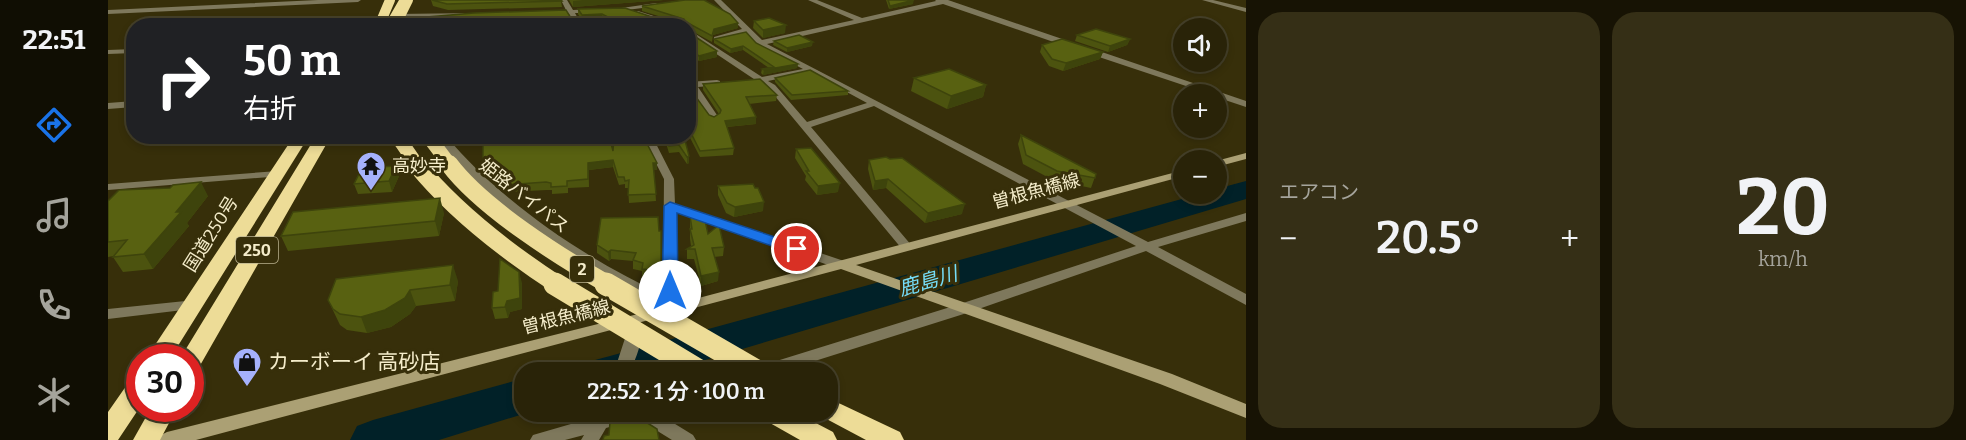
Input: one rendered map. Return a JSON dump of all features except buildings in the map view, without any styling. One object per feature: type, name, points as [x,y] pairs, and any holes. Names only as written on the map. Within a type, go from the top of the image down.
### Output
[{"type":"highway","points":[[382,18],[392,0]]},
{"type":"highway","points":[[395,18],[406,0]]},
{"type":"highway","name":"国道250号","points":[[168,344],[297,144]]},
{"type":"highway","name":"250","points":[[201,344],[319,144]]},
{"type":"highway","name":"2","points":[[403,144],[424,175],[476,226],[560,288],[684,362]]},
{"type":"highway","name":"姫路バイパス","points":[[434,144],[458,176],[501,213],[578,267],[742,362]]},
{"type":"highway","points":[[108,433],[126,407]]},
{"type":"highway","points":[[838,413],[891,440]]},
{"type":"highway","points":[[146,440],[156,422]]},
{"type":"highway","points":[[790,422],[824,440]]},
{"type":"main road","points":[[1227,161],[1246,156]]},
{"type":"main road","name":"曽根魚橋線","points":[[167,440],[634,320],[1173,176]]},
{"type":"main road","points":[[839,264],[1166,379],[1246,411]]},
{"type":"street","points":[[108,12],[358,0]]},
{"type":"street","points":[[564,0],[577,18]]},
{"type":"street","points":[[717,0],[760,43],[1067,203],[1246,300]]},
{"type":"street","points":[[811,0],[861,20]]},
{"type":"street","points":[[1204,0],[1246,10]]},
{"type":"street","points":[[760,43],[944,1],[1246,104]]},
{"type":"street","points":[[403,18],[411,15],[482,13],[475,10],[471,3]]},
{"type":"street","points":[[545,12],[623,9],[668,4]]},
{"type":"street","points":[[623,9],[653,18]]},
{"type":"street","points":[[717,39],[747,30]]},
{"type":"street","points":[[696,36],[772,87],[906,246]]},
{"type":"street","points":[[108,52],[126,51]]},
{"type":"street","points":[[751,81],[810,70]]},
{"type":"street","points":[[696,85],[728,83]]},
{"type":"street","points":[[696,93],[714,118]]},
{"type":"street","points":[[804,126],[875,103]]},
{"type":"street","points":[[108,106],[126,105]]},
{"type":"street","points":[[446,144],[457,159],[514,208],[582,255],[657,299],[679,307]]},
{"type":"street","points":[[651,144],[669,179],[670,291],[679,307]]},
{"type":"street","points":[[108,188],[278,174]]},
{"type":"street","points":[[670,206],[839,264]]},
{"type":"street","points":[[791,362],[965,308],[1145,247],[1246,217]]},
{"type":"street","points":[[108,314],[195,305]]},
{"type":"street","points":[[626,362],[634,338],[634,320]]},
{"type":"street","points":[[539,440],[588,422]]},
{"type":"street","points":[[590,440],[600,422]]},
{"type":"street","points":[[658,422],[687,440]]},
{"type":"waterway","name":"鹿島川","points":[[645,362],[1246,190]]},
{"type":"waterway","name":"鹿島川","points":[[373,440],[514,399]]},
{"type":"place","name":"高妙寺","points":[[371,192]]},
{"type":"place","name":"カーボーイ 高砂店","points":[[247,388]]},
{"type":"route","points":[[670,291],[670,206],[797,249]]}]
